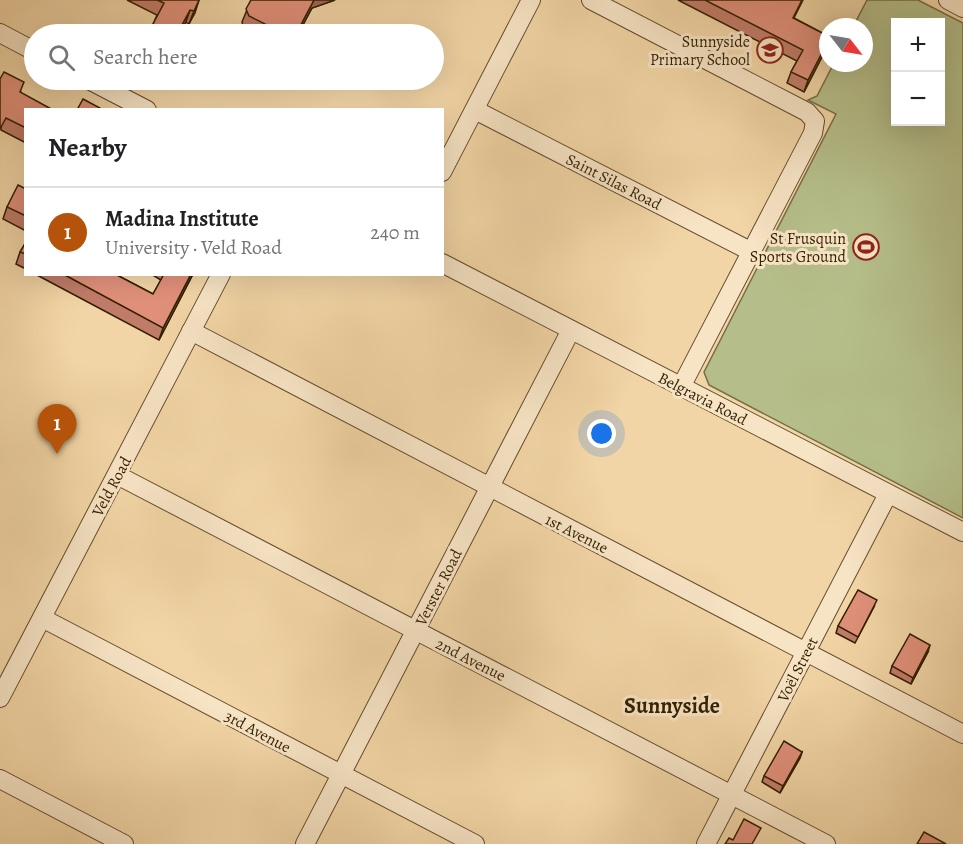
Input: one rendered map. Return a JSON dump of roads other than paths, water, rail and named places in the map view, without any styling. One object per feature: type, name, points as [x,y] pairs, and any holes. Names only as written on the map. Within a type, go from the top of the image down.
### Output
[{"type":"street","points":[[444,168],[531,0]]},
{"type":"street","points":[[591,0],[807,112],[814,121],[813,133],[681,387]]},
{"type":"street","points":[[948,0],[963,8]]},
{"type":"street","points":[[0,33],[24,46]]},
{"type":"street","points":[[108,90],[143,108]]},
{"type":"street","name":"Saint Silas Road","points":[[475,110],[752,252]]},
{"type":"street","name":"Belgravia Road","points":[[444,264],[963,532]]},
{"type":"street","name":"Veld Road","points":[[0,698],[220,276]]},
{"type":"street","name":"Verster Road","points":[[305,844],[571,330]]},
{"type":"street","name":"1st Avenue","points":[[191,331],[963,734]]},
{"type":"street","name":"2nd Avenue","points":[[117,475],[826,844]]},
{"type":"street","name":"Voël Street","points":[[706,844],[888,494]]},
{"type":"street","name":"3rd Avenue","points":[[42,618],[475,844]]},
{"type":"street","points":[[0,779],[124,844]]},
{"type":"place","name":"Sunnyside Primary School","points":[[770,50]]},
{"type":"place","name":"St Frusquin Sports Ground","points":[[866,247]]},
{"type":"place","name":"Madina Institute","points":[[57,454]]},
{"type":"district","name":"Sunnyside","points":[[672,705]]}]
